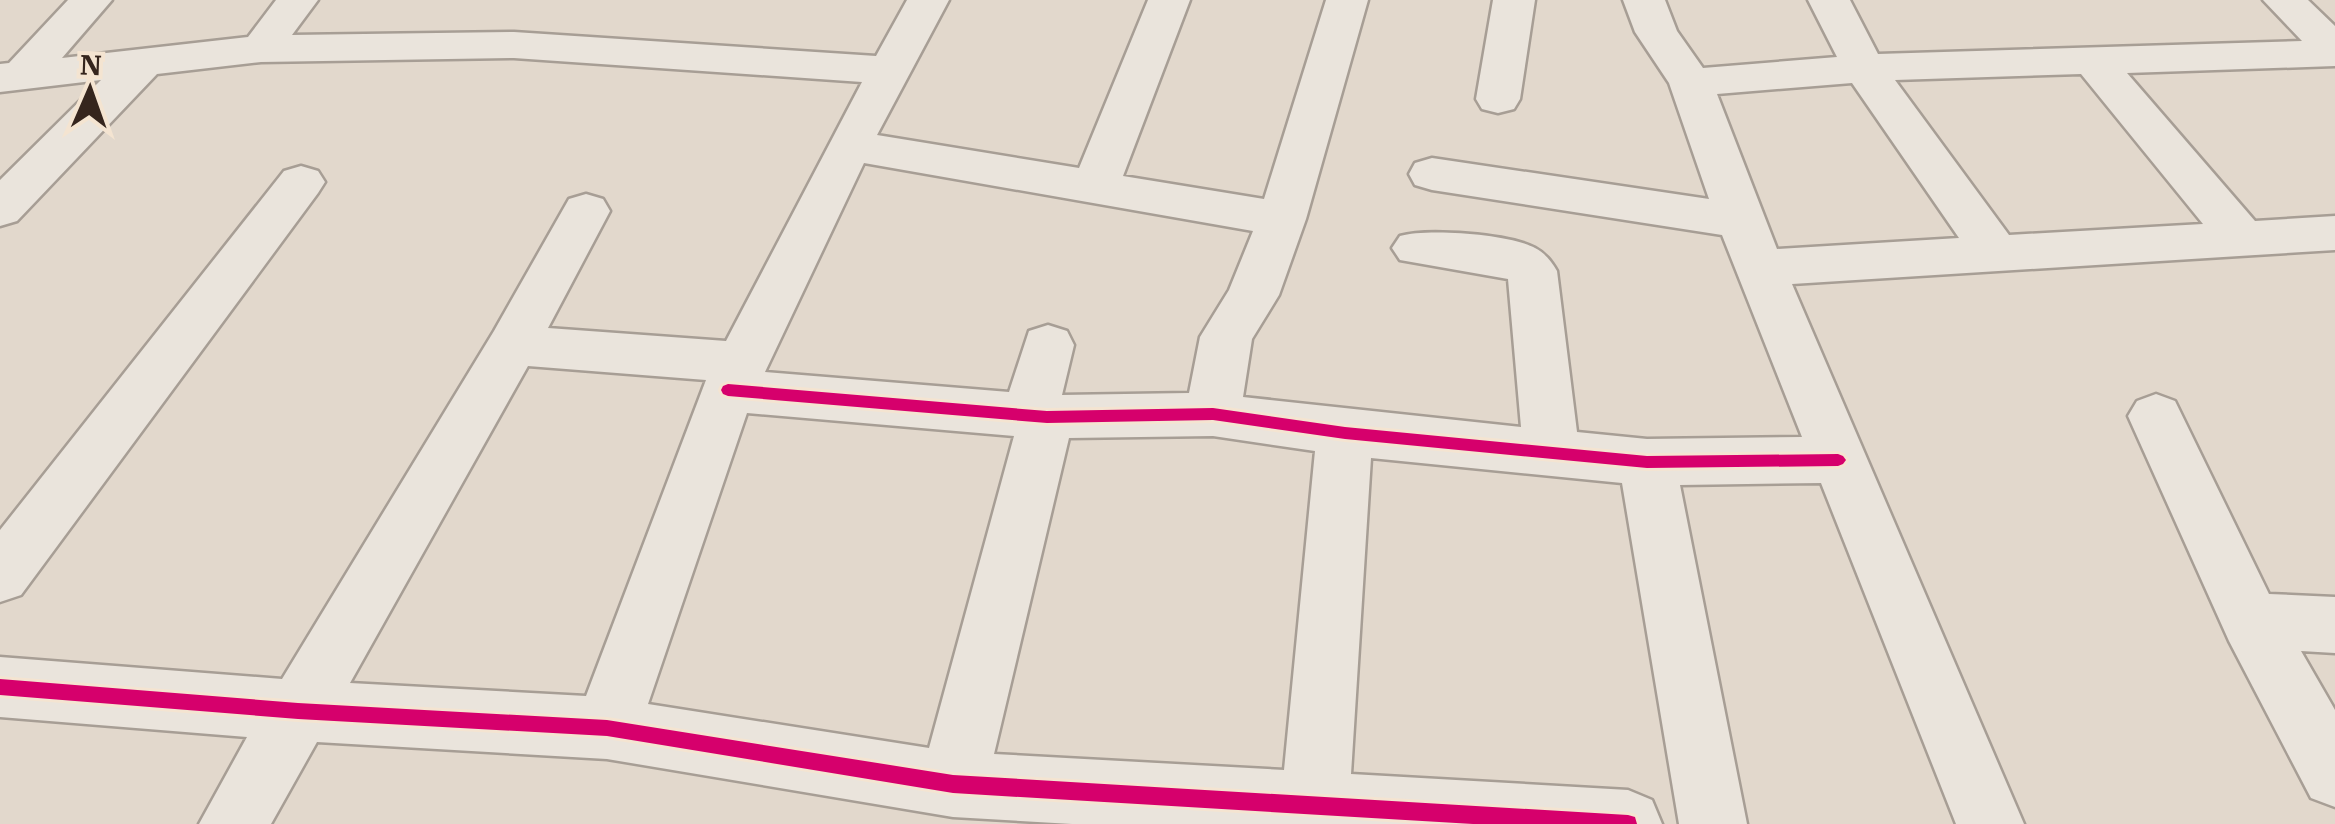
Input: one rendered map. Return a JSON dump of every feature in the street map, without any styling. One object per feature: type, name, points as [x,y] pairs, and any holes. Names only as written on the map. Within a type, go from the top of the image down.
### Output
[{"type":"street","points":[[11,77],[92,0]]},
{"type":"street","points":[[261,49],[297,0]]},
{"type":"street","points":[[497,46],[522,0]]},
{"type":"street","points":[[607,728],[735,376],[849,145],[928,0]]},
{"type":"street","points":[[1095,188],[1170,0]]},
{"type":"street","points":[[1213,414],[1226,337],[1254,296],[1282,220],[1347,0]]},
{"type":"street","points":[[1498,99],[1514,0]]},
{"type":"street","points":[[1644,0],[1656,32],[1690,83],[1760,268],[1990,824]]},
{"type":"street","points":[[1829,0],[1864,68],[1995,252]]},
{"type":"street","points":[[2284,0],[2335,52]]},
{"type":"street","points":[[11,77],[261,49],[497,46],[890,70]]},
{"type":"street","points":[[1690,83],[1864,68],[2335,52]]},
{"type":"street","points":[[2093,61],[2243,238]]},
{"type":"street","points":[[0,209],[142,64]]},
{"type":"street","points":[[849,145],[1282,220]]},
{"type":"street","points":[[1432,174],[1741,221]]},
{"type":"street","points":[[0,576],[302,182]]},
{"type":"street","points":[[233,824],[513,345],[586,211]]},
{"type":"street","points":[[1760,268],[2335,233]]},
{"type":"street","points":[[1417,248],[1515,259],[1532,271],[1552,454]]},
{"type":"street","points":[[513,345],[1038,416],[1213,414],[1344,433],[1647,462],[1838,460]]},
{"type":"street","points":[[953,784],[1038,416],[1048,346]]},
{"type":"street","points":[[2156,416],[2251,621],[2335,775]]},
{"type":"street","points":[[1316,808],[1344,433]]},
{"type":"street","points":[[1647,462],[1713,824]]},
{"type":"street","points":[[2251,621],[2335,624]]},
{"type":"street","points":[[0,687],[298,712],[607,728],[953,784],[1628,824]]},
{"type":"cycle path","points":[[728,390],[1047,417],[1213,414],[1345,433],[1647,462],[1838,460]]},
{"type":"cycle path","points":[[0,687],[298,711],[607,728],[953,784],[1628,824]]}]
